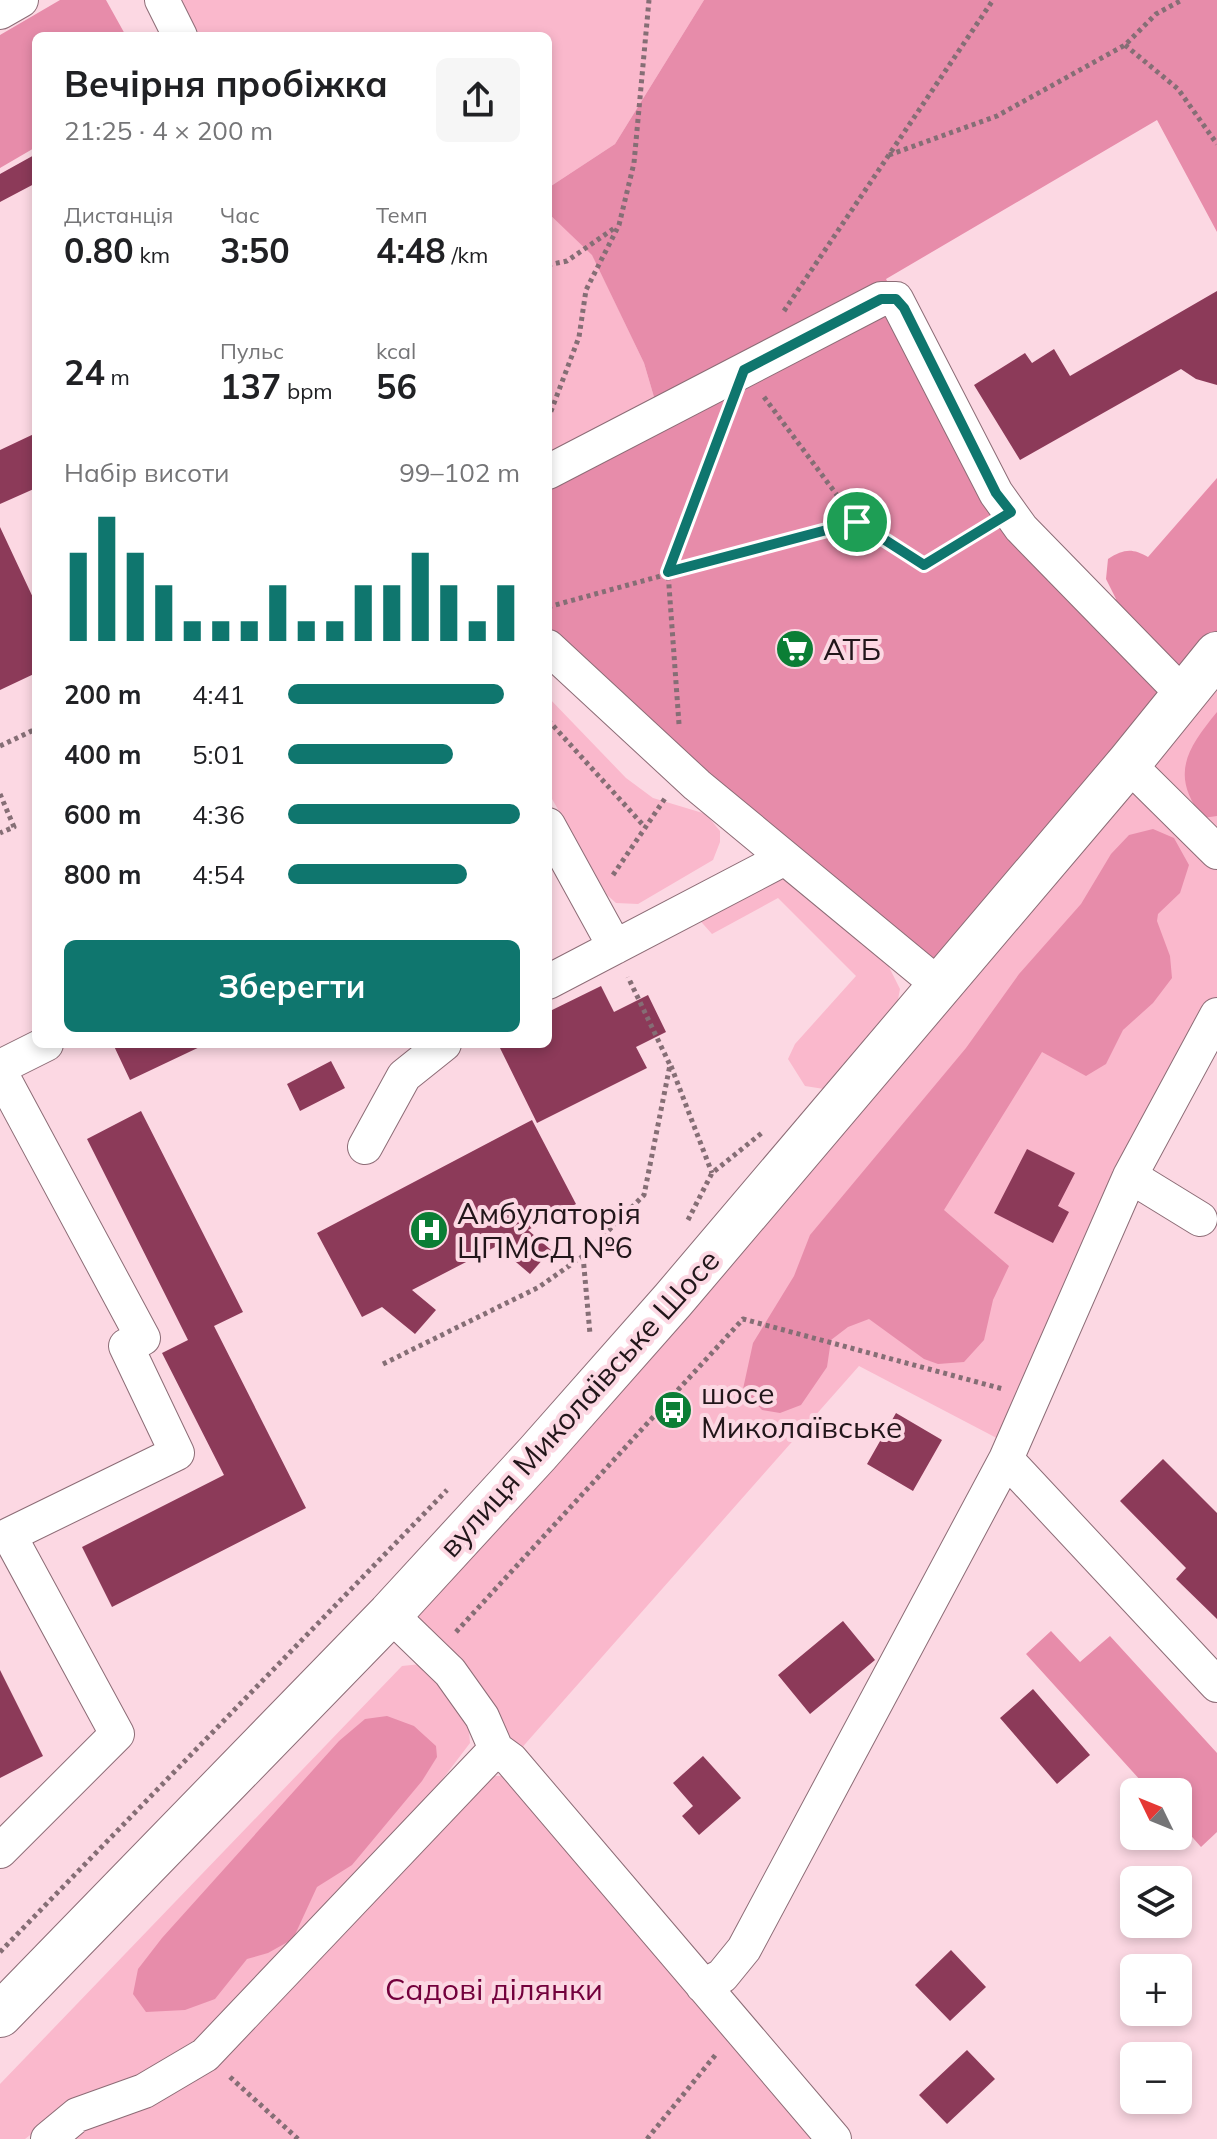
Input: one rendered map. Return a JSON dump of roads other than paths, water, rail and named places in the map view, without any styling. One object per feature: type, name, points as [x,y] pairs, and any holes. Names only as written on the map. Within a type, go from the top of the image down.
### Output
[{"type":"main road","name":"вулиця Миколаївське Шосе","points":[[0,2015],[390,1614],[673,1300],[1128,764],[1217,654]]},
{"type":"street","points":[[0,12],[21,0]]},
{"type":"street","points":[[162,0],[178,32]]},
{"type":"street","points":[[552,470],[881,299],[896,299],[904,308],[996,493],[1021,528],[1183,694]]},
{"type":"street","points":[[552,651],[683,773],[783,859],[940,986]]},
{"type":"street","points":[[1128,764],[1217,852]]},
{"type":"street","points":[[552,832],[615,947]]},
{"type":"street","points":[[552,980],[783,859]]},
{"type":"street","points":[[703,1986],[722,1976],[744,1949],[1006,1459],[1130,1176],[1217,1015]]},
{"type":"street","points":[[0,1851],[117,1734],[9,1535],[177,1453],[126,1346],[143,1338],[0,1070],[39,1048]]},
{"type":"street","points":[[365,1147],[404,1076],[439,1048]]},
{"type":"street","points":[[1130,1176],[1200,1219]]},
{"type":"street","points":[[1006,1459],[1217,1685]]},
{"type":"street","points":[[390,1614],[450,1672],[482,1717],[496,1749],[511,1760],[703,1986],[740,2025],[834,2139]]},
{"type":"street","points":[[48,2139],[77,2115],[144,2091],[205,2055],[496,1749]]},
{"type":"place","name":"АТБ","points":[[795,649]]},
{"type":"place","name":"Амбулаторія ЦПМСД №6","points":[[429,1230]]},
{"type":"place","name":"шосе Миколаївське","points":[[673,1410]]},
{"type":"park label","name":"Садові ділянки","points":[[494,1989]]}]
